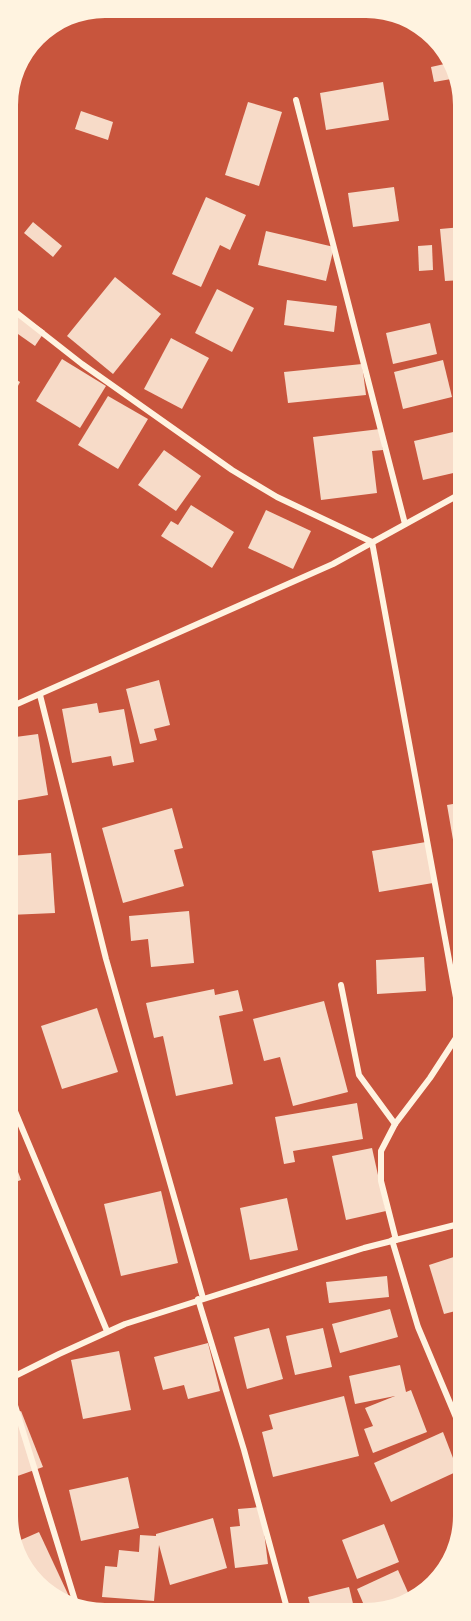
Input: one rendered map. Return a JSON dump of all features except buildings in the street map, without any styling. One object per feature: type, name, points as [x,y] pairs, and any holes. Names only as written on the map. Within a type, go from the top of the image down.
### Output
[{"type":"street","points":[[296,100],[405,524]]},
{"type":"street","points":[[18,314],[82,364],[232,470],[277,497],[372,542]]},
{"type":"street","points":[[18,704],[333,564],[453,498]]},
{"type":"street","points":[[372,542],[453,981]]},
{"type":"street","points":[[39,695],[106,959],[286,1603]]},
{"type":"street","points":[[341,985],[359,1075],[395,1124]]},
{"type":"street","points":[[453,1043],[430,1078],[395,1124],[384,1142],[380,1158],[381,1181],[394,1240],[418,1327],[453,1410]]},
{"type":"street","points":[[18,1118],[107,1331]]},
{"type":"street","points":[[18,1375],[107,1331],[200,1299],[394,1240],[453,1225]]},
{"type":"street","points":[[18,1415],[74,1597]]}]
